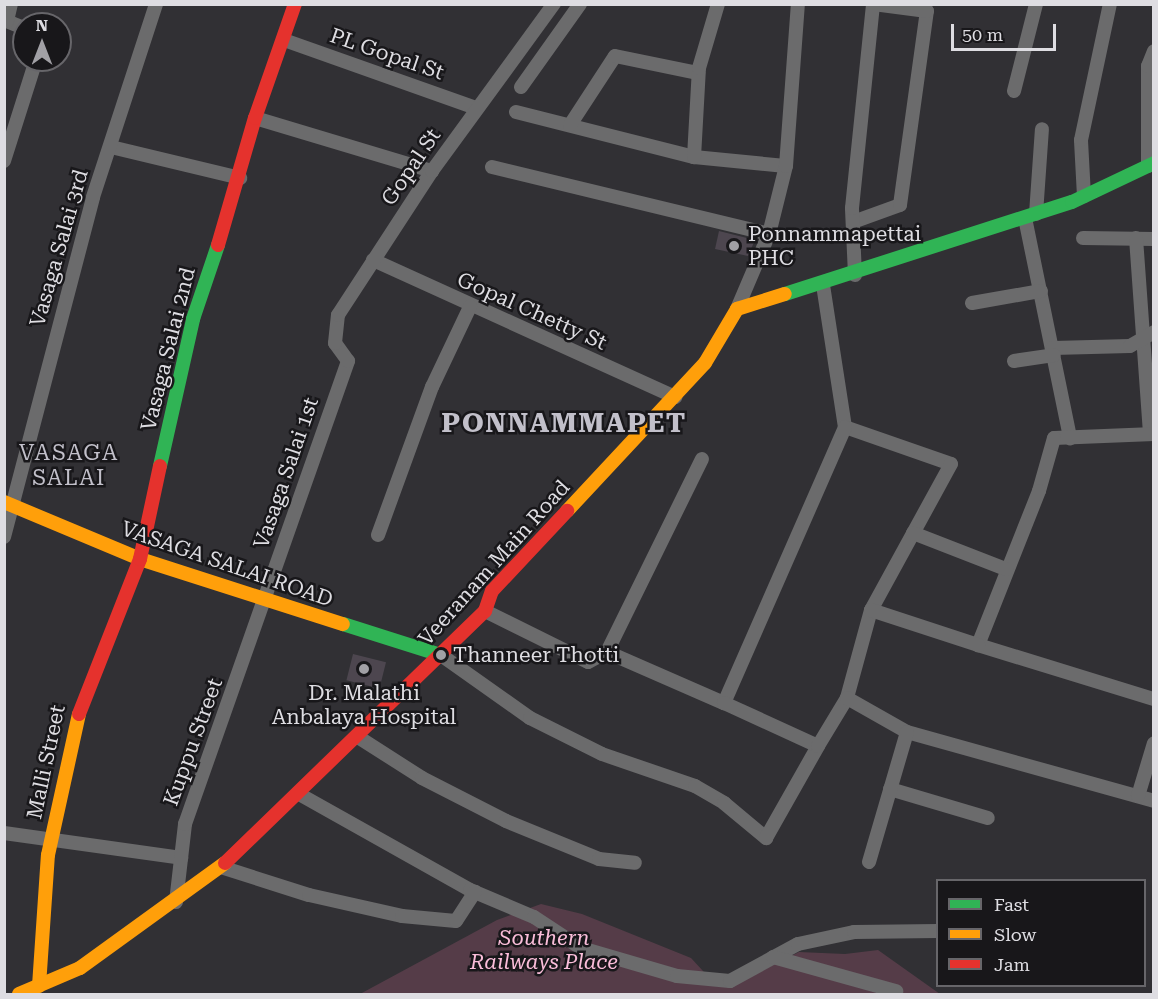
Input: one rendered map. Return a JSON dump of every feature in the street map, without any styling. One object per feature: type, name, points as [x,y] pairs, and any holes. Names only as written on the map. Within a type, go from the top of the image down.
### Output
[{"type":"street","points":[[6,20],[11,4]]},
{"type":"street","name":"Vasaga Salai 3rd","points":[[4,537],[8,504],[93,197],[156,4]]},
{"type":"street","name":"Vasaga Salai 2nd","points":[[140,559],[193,318],[240,178],[255,118],[295,4]]},
{"type":"street","name":"Gopal St","points":[[348,361],[335,343],[334,329],[338,315],[432,171],[554,4]]},
{"type":"street","points":[[521,87],[580,4]]},
{"type":"street","points":[[694,158],[698,74],[718,4]]},
{"type":"street","points":[[852,222],[900,206],[927,10],[873,4],[852,222],[855,275]]},
{"type":"street","points":[[1014,91],[1036,4]]},
{"type":"street","points":[[1084,196],[1081,140],[1110,4]]},
{"type":"street","points":[[737,309],[769,234],[786,166],[795,5]]},
{"type":"street","name":"PL Gopal St","points":[[284,40],[476,108]]},
{"type":"street","points":[[737,309],[855,275],[1030,216],[1084,196],[1151,165],[1148,66],[1154,51]]},
{"type":"street","points":[[570,125],[615,56],[698,74]]},
{"type":"street","points":[[4,161],[32,72]]},
{"type":"street","points":[[516,112],[694,158],[786,166]]},
{"type":"street","points":[[255,118],[432,171]]},
{"type":"street","points":[[1042,129],[1030,216],[1041,291],[1070,438]]},
{"type":"street","points":[[111,147],[240,178]]},
{"type":"street","points":[[492,166],[769,234]]},
{"type":"street","points":[[1083,238],[1154,239]]},
{"type":"street","points":[[978,645],[1006,569],[1039,491],[1054,438],[1152,434],[1147,335],[1136,238]]},
{"type":"street","name":"Gopal Chetty St","points":[[374,261],[470,307],[675,397]]},
{"type":"street","points":[[724,703],[845,427],[823,285]]},
{"type":"street","points":[[972,303],[1041,291]]},
{"type":"street","points":[[378,535],[432,387],[470,307]]},
{"type":"street","name":"Veeranam Main Road","points":[[19,994],[80,968],[176,902],[221,867],[299,794],[485,611],[492,591],[705,363],[737,309]]},
{"type":"street","points":[[1014,361],[1054,352],[1130,346],[1147,335]]},
{"type":"street","name":"Vasaga Salai 1st","points":[[266,600],[348,361]]},
{"type":"street","points":[[441,655],[530,718],[602,754],[695,786],[724,803],[766,838],[847,698],[872,610],[951,464],[845,427]]},
{"type":"street","points":[[485,611],[588,662],[607,652],[702,459]]},
{"type":"street","name":"VASAGA SALAI ROAD","points":[[8,504],[140,559],[441,655]]},
{"type":"street","points":[[913,533],[1006,569]]},
{"type":"street","name":"Malli Street","points":[[39,986],[51,840],[82,699],[140,559]]},
{"type":"street","name":"Kuppu Street","points":[[176,902],[185,824],[266,600]]},
{"type":"street","points":[[872,610],[1154,699]]},
{"type":"street","points":[[607,652],[818,746]]},
{"type":"street","points":[[847,698],[907,732],[1154,801]]},
{"type":"street","points":[[869,862],[907,732]]},
{"type":"street","points":[[358,737],[422,778],[506,820],[599,859],[635,863]]},
{"type":"street","points":[[1138,796],[1154,743]]},
{"type":"street","points":[[890,789],[988,818]]},
{"type":"street","points":[[299,794],[475,892],[534,917],[581,948],[677,976],[730,981],[798,944],[854,932],[936,931]]},
{"type":"street","points":[[4,833],[181,858]]},
{"type":"street","points":[[221,867],[309,895],[402,916],[456,921],[475,892]]},
{"type":"street","points":[[773,957],[896,991]]},
{"type":"green space","name":"Southern Railways Place","points":[[541,904],[582,914],[691,958],[715,984],[765,969],[799,952],[845,954],[878,950],[940,994],[360,994],[497,920]]},
{"type":"building","points":[[719,231],[755,240],[748,256],[715,249]]},
{"type":"building","points":[[353,654],[386,662],[379,688],[346,680]]},
{"type":"traffic: fast","points":[[785,294],[1072,202],[1154,163]]},
{"type":"traffic: fast","points":[[160,466],[193,319],[218,245]]},
{"type":"traffic: fast","points":[[343,624],[441,655]]},
{"type":"traffic: slow","points":[[567,511],[705,363],[737,309],[785,294]]},
{"type":"traffic: slow","points":[[4,502],[140,559],[343,624]]},
{"type":"traffic: slow","points":[[39,986],[48,855],[79,714]]},
{"type":"traffic: slow","points":[[19,994],[80,968],[225,863]]},
{"type":"traffic: jam","points":[[218,245],[255,118],[295,4]]},
{"type":"traffic: jam","points":[[79,714],[140,559],[160,466]]},
{"type":"traffic: jam","points":[[225,863],[485,611],[492,591],[567,511]]},
{"type":"place","name":"Ponnammapettai PHC","points":[[734,246]]},
{"type":"place","name":"Thanneer Thotti","points":[[441,655]]},
{"type":"place","name":"Dr. Malathi Anbalaya Hospital","points":[[364,669]]},
{"type":"district","name":"PONNAMMAPET","points":[[564,424]]},
{"type":"district","name":"VASAGA SALAI","points":[[69,464]]}]
